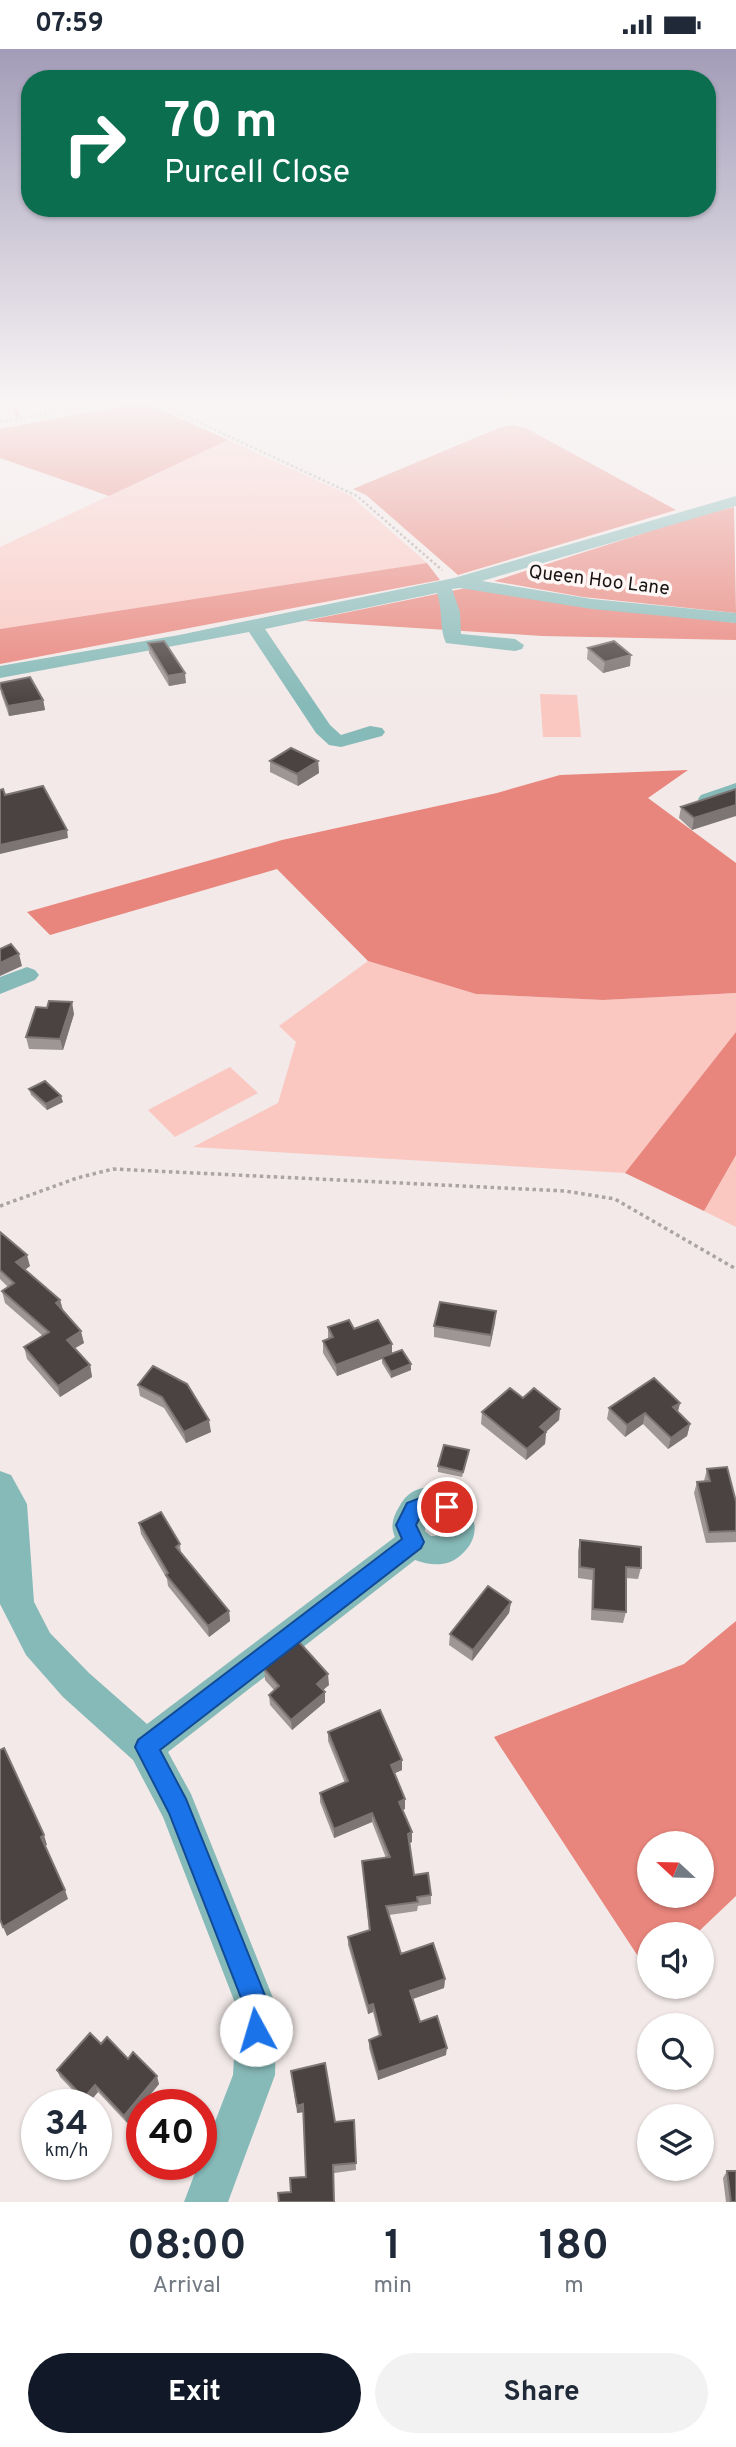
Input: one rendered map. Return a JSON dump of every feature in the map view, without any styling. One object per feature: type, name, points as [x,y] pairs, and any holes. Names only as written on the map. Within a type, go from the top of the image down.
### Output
[{"type":"street","points":[[0,671],[179,641],[449,584],[731,502]]},
{"type":"street","points":[[449,584],[452,639],[515,645]]},
{"type":"street","name":"Queen Hoo Lane","points":[[449,584],[592,604],[736,618]]},
{"type":"street","points":[[254,626],[323,729],[336,741],[350,741],[358,734],[375,732]]},
{"type":"street","points":[[708,799],[736,789]]},
{"type":"street","points":[[0,986],[27,975]]},
{"type":"street","points":[[0,1485],[11,1504],[17,1604],[38,1644],[76,1685],[146,1747],[178,1807],[257,2008],[254,2075],[206,2202]]},
{"type":"street","points":[[146,1747],[414,1542]]},
{"type":"path","points":[[365,502],[449,584]]},
{"type":"path","points":[[0,1206],[77,1178],[113,1169],[565,1191],[615,1199],[736,1269]]},
{"type":"shaded area","points":[[95,502],[358,502],[427,563],[0,629],[0,547]]},
{"type":"shaded area","points":[[375,502],[662,502],[676,510],[458,575]]},
{"type":"shaded area","points":[[734,507],[736,613],[583,597],[494,581],[694,517]]},
{"type":"shaded area","points":[[427,563],[440,580],[0,664],[0,629]]},
{"type":"shaded area","points":[[466,588],[736,623],[736,640],[542,636],[305,621]]},
{"type":"shaded area","points":[[540,694],[577,695],[581,737],[543,737]]},
{"type":"shaded area","points":[[688,770],[648,798],[736,863],[736,993],[603,1000],[476,994],[368,961],[277,869],[50,935],[27,912],[282,840],[497,793],[560,775]]},
{"type":"shaded area","points":[[368,961],[476,994],[603,1000],[736,993],[736,1032],[625,1173],[193,1147],[278,1103],[296,1042],[279,1026]]},
{"type":"shaded area","points":[[736,1032],[736,1155],[704,1211],[625,1173]]},
{"type":"shaded area","points":[[230,1067],[258,1093],[175,1137],[148,1110]]},
{"type":"shaded area","points":[[736,1155],[736,1227],[704,1211]]},
{"type":"shaded area","points":[[736,1621],[736,1896],[709,1922],[637,1922],[637,1955],[494,1737],[684,1664]]},
{"type":"building","points":[[164,641],[185,673],[168,676],[148,643]]},
{"type":"building","points":[[614,641],[631,655],[605,662],[588,648]]},
{"type":"building","points":[[30,677],[43,700],[8,706],[0,683]]},
{"type":"building","points":[[291,748],[318,761],[297,774],[270,761]]},
{"type":"building","points":[[43,786],[67,830],[0,845],[0,790],[3,789],[5,795]]},
{"type":"building","points":[[736,789],[736,805],[694,818],[681,807]]},
{"type":"building","points":[[11,944],[19,954],[0,963],[0,949]]},
{"type":"building","points":[[49,1001],[72,1002],[60,1039],[26,1037],[36,1007],[47,1008]]},
{"type":"building","points":[[45,1081],[61,1096],[46,1104],[29,1089]]},
{"type":"building","points":[[0,1232],[27,1255],[16,1262],[60,1300],[56,1303],[81,1331],[67,1340],[90,1365],[58,1386],[24,1347],[49,1332],[2,1291],[14,1283],[0,1270]]},
{"type":"building","points":[[440,1302],[496,1311],[491,1335],[434,1326]]},
{"type":"building","points":[[349,1320],[354,1329],[378,1320],[392,1344],[336,1365],[323,1341],[333,1337],[328,1327]]},
{"type":"building","points":[[402,1350],[411,1364],[391,1372],[382,1357]]},
{"type":"building","points":[[153,1366],[187,1384],[209,1420],[184,1432],[162,1397],[138,1385]]},
{"type":"building","points":[[654,1378],[680,1403],[673,1407],[690,1424],[671,1438],[645,1413],[627,1425],[609,1408]]},
{"type":"building","points":[[510,1388],[523,1398],[534,1388],[560,1409],[540,1427],[546,1432],[527,1449],[482,1412]]},
{"type":"building","points":[[444,1445],[469,1450],[463,1472],[438,1466]]},
{"type":"building","points":[[727,1467],[736,1502],[736,1531],[709,1532],[697,1482],[710,1481],[707,1469]]},
{"type":"building","points":[[161,1512],[180,1544],[176,1547],[229,1611],[208,1626],[166,1575],[168,1573],[139,1523]]},
{"type":"building","points":[[580,1540],[641,1547],[641,1568],[626,1567],[626,1612],[593,1609],[594,1569],[580,1567]]},
{"type":"building","points":[[488,1586],[511,1602],[473,1650],[450,1634]]},
{"type":"building","points":[[299,1642],[328,1674],[317,1684],[325,1692],[291,1720],[269,1695],[279,1686],[264,1669]]},
{"type":"building","points":[[380,1710],[402,1760],[391,1765],[405,1799],[399,1802],[412,1832],[408,1834],[414,1875],[428,1873],[431,1895],[417,1897],[418,1902],[386,1906],[401,1954],[433,1943],[445,1979],[410,1991],[420,2022],[437,2016],[447,2048],[378,2072],[369,2040],[381,2035],[373,2004],[368,2006],[348,1937],[370,1930],[362,1861],[390,1857],[372,1813],[334,1829],[320,1793],[348,1781],[328,1732]]},
{"type":"building","points":[[4,1748],[44,1835],[41,1837],[65,1890],[3,1927],[0,1919],[0,1750]]},
{"type":"building","points":[[90,2033],[101,2044],[107,2037],[128,2059],[133,2052],[157,2076],[146,2089],[126,2089],[124,2116],[112,2103],[112,2089],[99,2089],[95,2085],[92,2089],[75,2089],[57,2070]]},
{"type":"building","points":[[325,2063],[335,2122],[354,2120],[356,2163],[333,2165],[334,2202],[279,2202],[278,2193],[291,2192],[290,2178],[306,2177],[303,2104],[297,2106],[291,2071]]},
{"type":"building","points":[[727,2171],[736,2171],[736,2202],[731,2202]]},
{"type":"route","points":[[256,2030],[257,2008],[178,1807],[146,1747],[414,1542],[406,1525],[408,1516],[414,1509],[430,1502],[447,1507]]}]
